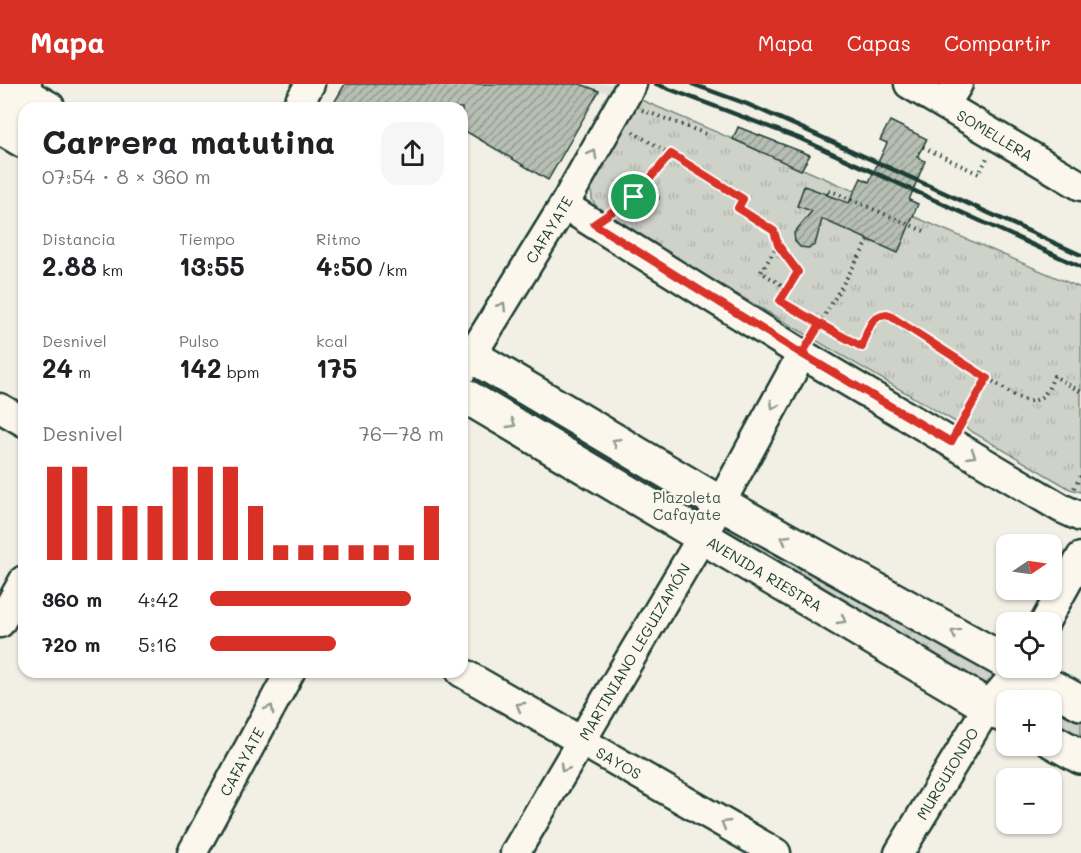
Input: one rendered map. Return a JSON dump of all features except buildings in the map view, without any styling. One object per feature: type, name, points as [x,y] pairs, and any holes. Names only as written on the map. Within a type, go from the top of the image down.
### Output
[{"type":"main road","points":[[0,127],[18,138]]},
{"type":"main road","points":[[468,361],[996,655]]},
{"type":"main road","name":"AVENIDA RIESTRA","points":[[468,398],[996,711]]},
{"type":"main road","points":[[1037,678],[1081,703]]},
{"type":"main road","points":[[1062,747],[1081,757]]},
{"type":"street","points":[[300,102],[310,84]]},
{"type":"street","name":"SOMELLERA","points":[[909,84],[951,94],[998,136],[1081,186]]},
{"type":"street","name":"CAFAYATE","points":[[468,354],[564,205],[622,102]]},
{"type":"street","points":[[0,127],[18,103]]},
{"type":"street","points":[[564,205],[802,354],[1061,508],[1081,517]]},
{"type":"street","name":"MARTINIANO LEGUIZAMÓN","points":[[515,853],[702,537],[802,354]]},
{"type":"street","points":[[0,408],[18,418]]},
{"type":"street","points":[[1051,612],[1081,557]]},
{"type":"street","points":[[0,623],[18,591]]},
{"type":"street","name":"SAYOS","points":[[468,676],[776,853]]},
{"type":"street","name":"CAFAYATE","points":[[192,853],[287,678]]},
{"type":"street","name":"MURGUIONDO","points":[[899,853],[996,713]]},
{"type":"path","points":[[622,102],[709,135]]},
{"type":"path","points":[[622,102],[671,154],[743,199],[738,208],[774,231],[778,245],[798,272],[780,301],[862,347],[870,324],[876,317],[887,314],[1018,397],[1029,401],[1046,393],[1054,376],[1081,392]]},
{"type":"path","points":[[923,147],[979,174],[998,136]]},
{"type":"path","points":[[594,224],[634,197],[671,154]]},
{"type":"path","points":[[829,190],[924,231]]},
{"type":"path","points":[[634,197],[660,198]]},
{"type":"path","points":[[802,354],[869,240]]},
{"type":"path","points":[[778,245],[761,273],[788,289]]},
{"type":"path","points":[[951,442],[987,378]]},
{"type":"shaded area","points":[[580,84],[614,84],[610,92],[599,91]]},
{"type":"green space","points":[[639,99],[1081,288],[1081,492],[1070,489],[600,214],[592,199],[591,186]]},
{"type":"green space","name":"Plazoleta Cafayate","points":[[468,353],[996,655],[996,678],[1037,678],[1058,690],[996,690],[996,694],[468,397]]},
{"type":"green space","points":[[1062,692],[1081,703],[1081,757],[1062,747]]},
{"type":"railway","points":[[656,84],[801,139],[1081,267]]},
{"type":"railway","points":[[692,84],[747,104],[1081,255]]},
{"type":"route","points":[[634,197],[594,224],[802,354],[820,324],[862,347],[870,324],[881,314],[887,314],[987,378],[951,442],[802,354],[820,324],[780,301],[798,272],[778,245],[774,231],[738,208],[743,199],[671,154],[634,197]]}]
